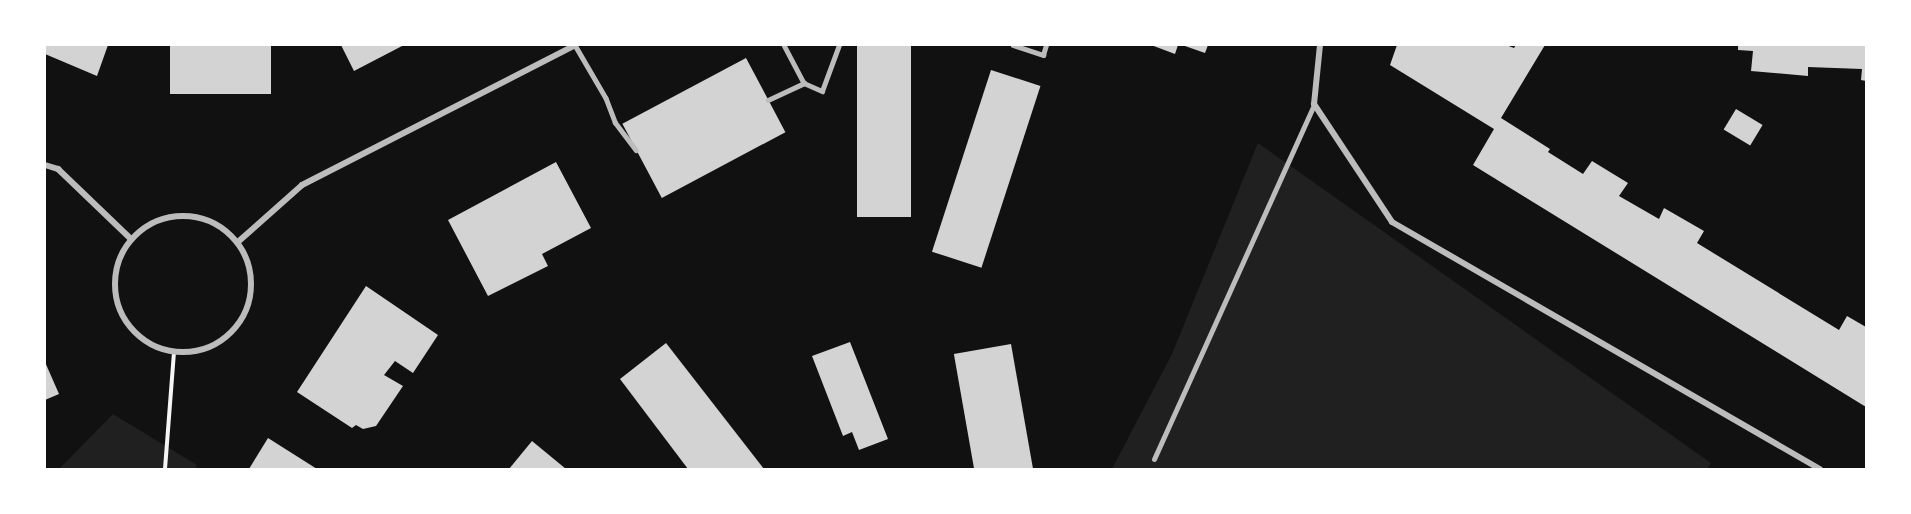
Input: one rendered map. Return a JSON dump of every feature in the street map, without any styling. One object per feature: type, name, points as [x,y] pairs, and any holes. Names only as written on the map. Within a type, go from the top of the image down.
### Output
[{"type":"street","points":[[239,241],[302,185],[575,45]]},
{"type":"street","points":[[1154,459],[1314,104],[1320,45]]},
{"type":"street","points":[[1314,104],[1392,222],[1820,469]]},
{"type":"street","points":[[45,165],[58,169],[130,238]]},
{"type":"street","points":[[185,214],[215,222],[239,241],[253,280],[244,319],[214,346],[174,353],[140,339],[118,309],[114,272],[130,238],[155,220],[185,214]]},
{"type":"lane","points":[[575,45],[606,98],[615,122],[636,150]]},
{"type":"lane","points":[[783,45],[804,83],[822,91],[838,45]]},
{"type":"lane","points":[[1012,45],[1043,55],[1046,45]]},
{"type":"lane","points":[[768,100],[804,83]]},
{"type":"path","points":[[165,469],[174,353]]},
{"type":"shaded area","points":[[1258,143],[1711,463],[1707,469],[1112,469],[1172,354]]},
{"type":"shaded area","points":[[113,414],[197,465],[195,469],[59,469]]},
{"type":"building","points":[[45,45],[108,45],[97,76],[45,54]]},
{"type":"building","points":[[170,45],[271,45],[271,94],[170,94]]},
{"type":"building","points":[[341,45],[404,45],[354,71]]},
{"type":"building","points":[[857,45],[911,45],[911,217],[857,217]]},
{"type":"building","points":[[1151,45],[1178,45],[1175,54]]},
{"type":"building","points":[[1182,45],[1208,45],[1205,53]]},
{"type":"building","points":[[1397,45],[1506,45],[1514,48],[1516,45],[1545,45],[1501,118],[1550,149],[1548,152],[1583,174],[1592,161],[1628,183],[1619,196],[1659,219],[1664,208],[1704,231],[1697,243],[1839,330],[1847,316],[1866,327],[1866,407],[1473,165],[1494,129],[1390,65]]},
{"type":"building","points":[[1738,45],[1866,45],[1866,81],[1861,80],[1862,69],[1808,67],[1808,76],[1751,71],[1753,51],[1738,50]]},
{"type":"building","points":[[746,58],[785,132],[662,198],[622,124]]},
{"type":"building","points":[[991,70],[1040,86],[981,268],[932,252]]},
{"type":"building","points":[[1736,109],[1763,125],[1750,146],[1724,130]]},
{"type":"building","points":[[556,162],[591,228],[542,254],[548,266],[488,296],[448,220]]},
{"type":"building","points":[[366,286],[438,335],[413,373],[395,361],[384,375],[403,386],[376,426],[363,429],[356,425],[352,428],[297,392]]},
{"type":"building","points":[[850,342],[888,439],[859,450],[852,432],[843,436],[812,356]]},
{"type":"building","points":[[666,343],[764,469],[688,469],[620,379]]},
{"type":"building","points":[[1011,344],[1033,469],[974,469],[954,354]]},
{"type":"building","points":[[45,362],[59,394],[45,400]]},
{"type":"building","points":[[268,438],[317,469],[249,469]]},
{"type":"building","points":[[532,441],[566,469],[509,469]]}]
